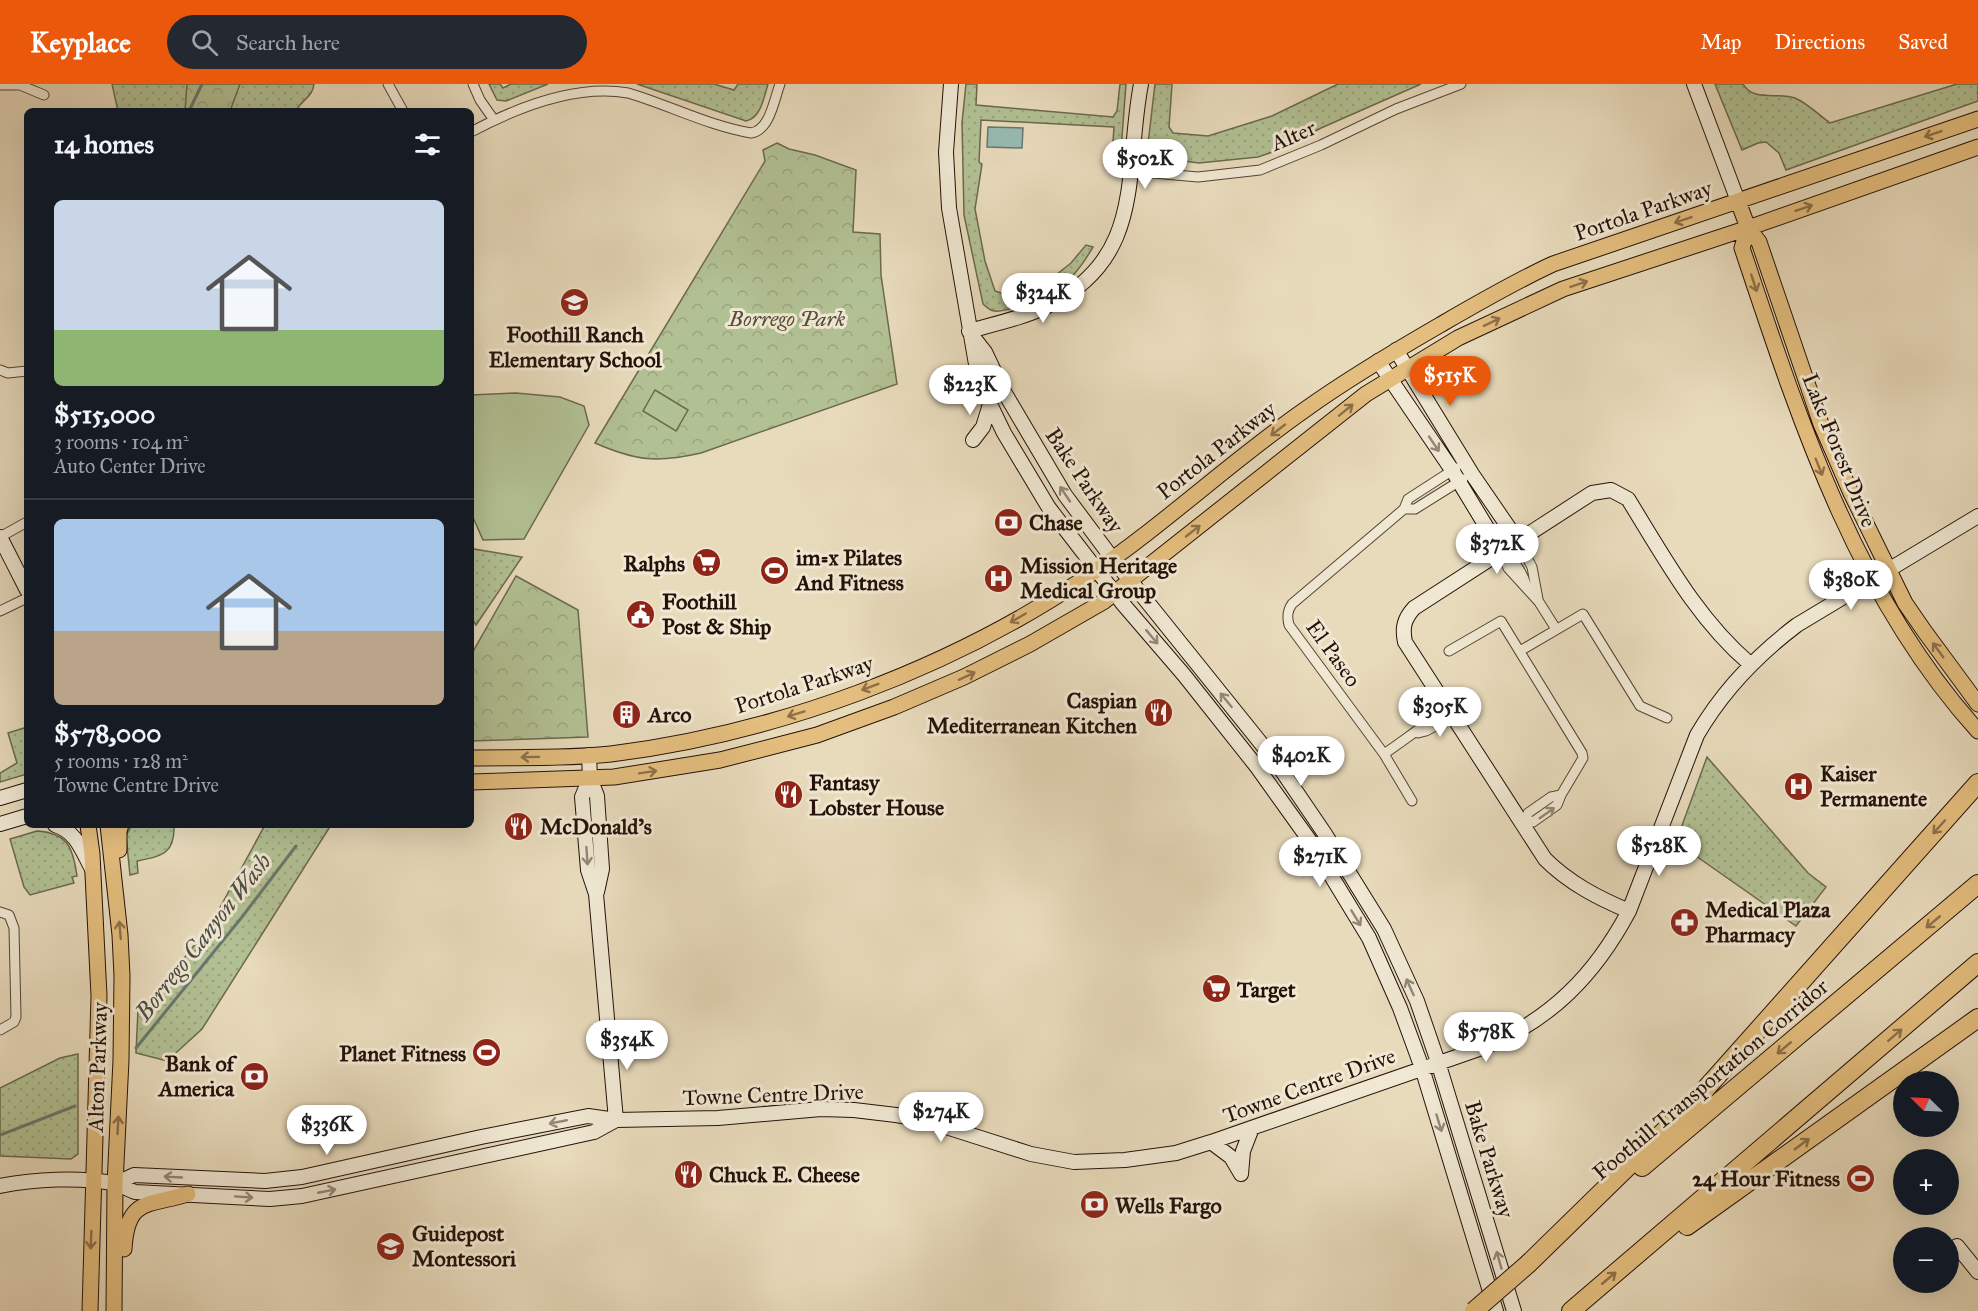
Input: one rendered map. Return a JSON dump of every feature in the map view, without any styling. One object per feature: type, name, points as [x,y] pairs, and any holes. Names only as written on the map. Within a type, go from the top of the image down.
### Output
[{"type":"highway","points":[[1528,1264],[1693,1103],[1978,783]]},
{"type":"highway","name":"Foothill Transportation Corridor","points":[[1474,1311],[1978,884]]},
{"type":"highway","points":[[1571,1311],[1978,963]]},
{"type":"highway","points":[[1648,1245],[1683,1229],[1978,1018]]},
{"type":"main road","name":"Bake Parkway","points":[[951,84],[946,152],[950,208],[969,331],[977,370],[990,404],[1004,433],[1049,508],[1096,570],[1257,767],[1310,841],[1369,938],[1400,1008],[1422,1068],[1496,1311]]},
{"type":"main road","points":[[969,331],[1047,307],[1093,273],[1109,252],[1121,228],[1127,207],[1141,84]]},
{"type":"main road","name":"Lake Forest Drive","points":[[1694,84],[1749,228],[1759,242],[1821,424],[1851,493],[1905,603],[1978,704]]},
{"type":"main road","name":"Portola Parkway","points":[[474,758],[610,754],[689,742],[798,714],[935,662],[971,645],[1096,570],[1304,410],[1378,361],[1515,281],[1553,264],[1978,119]]},
{"type":"main road","points":[[474,782],[614,777],[720,760],[818,735],[894,707],[964,677],[1089,612],[1366,394],[1458,338],[1563,289],[1749,228],[1978,147]]},
{"type":"main road","name":"Lake Forest Drive","points":[[1749,228],[1742,248],[1804,431],[1826,483],[1872,580],[1910,643],[1958,709],[1978,731]]},
{"type":"main road","name":"Bake Parkway","points":[[969,331],[986,352],[1003,390],[1065,495],[1112,558],[1276,762],[1325,834],[1384,930],[1417,1002],[1438,1062],[1514,1311]]},
{"type":"main road","points":[[1396,350],[1469,468],[1518,541]]},
{"type":"main road","points":[[986,352],[988,381],[998,404],[1004,433]]},
{"type":"main road","points":[[1378,361],[1455,476],[1501,551]]},
{"type":"main road","points":[[974,440],[983,427],[990,404]]},
{"type":"main road","points":[[1629,911],[1587,891],[1556,870],[1545,859],[1524,822],[1405,642],[1402,632],[1404,623],[1414,608],[1501,551],[1592,493],[1611,490],[1628,498],[1710,625],[1750,664]]},
{"type":"main road","name":"Towne Centre Drive","points":[[115,1184],[134,1175],[265,1181],[302,1177],[588,1116],[616,1120],[718,1118],[821,1109],[896,1114],[921,1119],[1031,1154],[1074,1162],[1125,1160],[1176,1154],[1422,1068],[1508,1037],[1534,1022],[1559,1002],[1590,971],[1615,937],[1629,911],[1697,735],[1722,695],[1750,664],[1770,645],[1797,625],[1978,516]]},
{"type":"main road","points":[[0,537],[24,584]]},
{"type":"main road","points":[[589,755],[590,778],[597,796],[602,869],[596,894],[616,1120]]},
{"type":"main road","points":[[1257,767],[1274,777],[1299,810],[1325,834]]},
{"type":"main road","points":[[0,798],[24,791]]},
{"type":"main road","points":[[0,824],[24,817]]},
{"type":"main road","points":[[62,828],[80,844],[92,869]]},
{"type":"main road","name":"Alton Parkway","points":[[89,828],[93,854],[92,869],[98,932],[99,996],[90,1311]]},
{"type":"main road","name":"Alton Parkway","points":[[108,828],[120,935],[122,988],[115,1184],[114,1304]]},
{"type":"main road","points":[[116,891],[122,879],[118,843],[120,828]]},
{"type":"main road","name":"Towne Centre Drive","points":[[1,1186],[53,1180],[93,1181],[115,1184],[135,1192],[270,1199],[302,1196],[594,1132],[616,1120]]},
{"type":"main road","points":[[1211,1143],[1231,1157],[1241,1174],[1243,1151],[1252,1128]]},
{"type":"main road","points":[[114,1304],[122,1287],[125,1231],[129,1219],[145,1204],[188,1194]]},
{"type":"main road","points":[[1959,1248],[1978,1272]]},
{"type":"street","points":[[388,84],[402,108]]},
{"type":"street","points":[[473,84],[480,100],[494,120]]},
{"type":"street","points":[[474,130],[546,97],[604,88],[627,92],[751,134],[759,132],[768,117],[780,84]]},
{"type":"street","name":"Alter","points":[[1131,171],[1198,177],[1260,170],[1321,145],[1396,109],[1461,84]]},
{"type":"street","points":[[0,85],[20,85],[44,95]]},
{"type":"street","points":[[0,370],[8,374],[24,371]]},
{"type":"street","name":"El Paseo","points":[[1412,801],[1384,754],[1295,634],[1287,618],[1288,610],[1292,604],[1404,508],[1408,499],[1469,468]]},
{"type":"street","name":"El Paseo","points":[[1455,476],[1469,468]]},
{"type":"street","points":[[0,537],[24,524]]},
{"type":"street","points":[[1518,541],[1532,567],[1539,602]]},
{"type":"street","points":[[1501,551],[1508,568],[1539,602],[1556,629]]},
{"type":"street","points":[[0,611],[24,599]]},
{"type":"street","points":[[1520,651],[1583,614],[1597,633],[1640,706],[1667,718]]},
{"type":"street","points":[[1449,651],[1501,621],[1583,759],[1561,795],[1551,797],[1528,813],[1524,822]]},
{"type":"street","points":[[1384,754],[1416,733],[1426,731],[1451,712]]},
{"type":"street","points":[[0,1030],[14,1022],[16,1017],[14,928],[5,914]]},
{"type":"green space","points":[[112,84],[314,84],[311,92],[298,108],[117,108]]},
{"type":"green space","points":[[187,84],[240,84],[231,108],[185,108]]},
{"type":"green space","points":[[489,84],[500,84],[503,88],[511,84],[548,84],[506,101],[497,100]]},
{"type":"green space","points":[[637,84],[714,84],[734,90],[738,84],[768,84],[758,111],[755,116],[746,121]]},
{"type":"green space","points":[[966,84],[977,84],[976,105],[1113,117],[1117,111],[1120,84],[1126,84],[1121,150],[1112,156],[1114,127],[981,120],[979,162],[982,164],[975,209],[985,261],[995,291],[1004,294],[1047,282],[1071,263],[1086,245],[1093,247],[1085,261],[1067,281],[1032,300],[1002,311],[992,310],[983,304],[964,215],[962,123]]},
{"type":"green space","points":[[1155,84],[1172,84],[1169,127],[1173,133],[1208,136],[1272,116],[1338,84],[1421,84],[1321,128],[1284,148],[1258,157],[1199,163],[1162,158],[1154,154],[1148,144]]},
{"type":"green space","points":[[1715,84],[1743,84],[1747,90],[1759,95],[1795,98],[1830,123],[1957,84],[1978,84],[1978,101],[1786,170],[1779,153],[1766,142],[1742,150]]},
{"type":"green space","name":"Borrego Park","points":[[777,143],[856,170],[853,232],[880,234],[881,275],[897,384],[701,453],[659,459],[635,457],[595,443],[765,161],[763,150]]},
{"type":"green space","points":[[655,390],[688,410],[676,431],[643,411]]},
{"type":"green space","points":[[516,393],[560,397],[584,406],[589,425],[524,539],[483,540],[474,520],[474,395]]},
{"type":"green space","points":[[474,549],[522,557],[476,625],[474,622]]},
{"type":"green space","points":[[516,576],[578,610],[588,737],[474,741],[474,650]]},
{"type":"green space","points":[[24,728],[24,775],[0,782],[0,773],[17,763],[8,733]]},
{"type":"green space","points":[[1707,757],[1808,873],[1826,887],[1796,926],[1676,842]]},
{"type":"green space","points":[[130,828],[174,828],[169,848],[160,855],[137,861],[138,873],[130,875],[126,836]]},
{"type":"green space","points":[[263,828],[329,828],[202,1029],[167,1061],[136,1053],[138,1010],[166,981],[211,924]]},
{"type":"green space","points":[[37,831],[56,835],[67,844],[71,850],[77,876],[72,877],[74,883],[30,895],[24,887],[10,839]]},
{"type":"green space","points":[[78,1054],[78,1154],[71,1159],[0,1156],[0,1088],[60,1058]]},
{"type":"water","points":[[988,127],[1023,128],[1022,148],[987,147]]},
{"type":"waterway","name":"Borrego Canyon Wash","points":[[190,108],[202,84]]},
{"type":"waterway","name":"Borrego Canyon Wash","points":[[136,1048],[296,846]]},
{"type":"waterway","name":"Borrego Canyon Wash","points":[[0,1135],[75,1106]]},
{"type":"place","name":"Foothill Ranch Elementary School","points":[[575,302]]},
{"type":"place","name":"Chase","points":[[1008,522]]},
{"type":"place","name":"Ralphs","points":[[706,563]]},
{"type":"place","name":"im=x Pilates And Fitness","points":[[775,570]]},
{"type":"place","name":"Mission Heritage Medical Group","points":[[999,578]]},
{"type":"place","name":"Foothill Post & Ship","points":[[641,614]]},
{"type":"place","name":"Caspian Mediterranean Kitchen","points":[[1158,713]]},
{"type":"place","name":"Arco","points":[[627,714]]},
{"type":"place","name":"Kaiser Permanente","points":[[1799,786]]},
{"type":"place","name":"Fantasy Lobster House","points":[[788,795]]},
{"type":"place","name":"McDonald's","points":[[519,826]]},
{"type":"place","name":"Medical Plaza Pharmacy","points":[[1684,922]]},
{"type":"place","name":"Target","points":[[1216,989]]},
{"type":"place","name":"Planet Fitness","points":[[487,1053]]},
{"type":"place","name":"Bank of America","points":[[255,1076]]},
{"type":"place","name":"Chuck E. Cheese","points":[[688,1174]]},
{"type":"place","name":"24 Hour Fitness","points":[[1861,1178]]},
{"type":"place","name":"Wells Fargo","points":[[1094,1205]]},
{"type":"place","name":"Guidepost Montessori","points":[[391,1246]]}]
